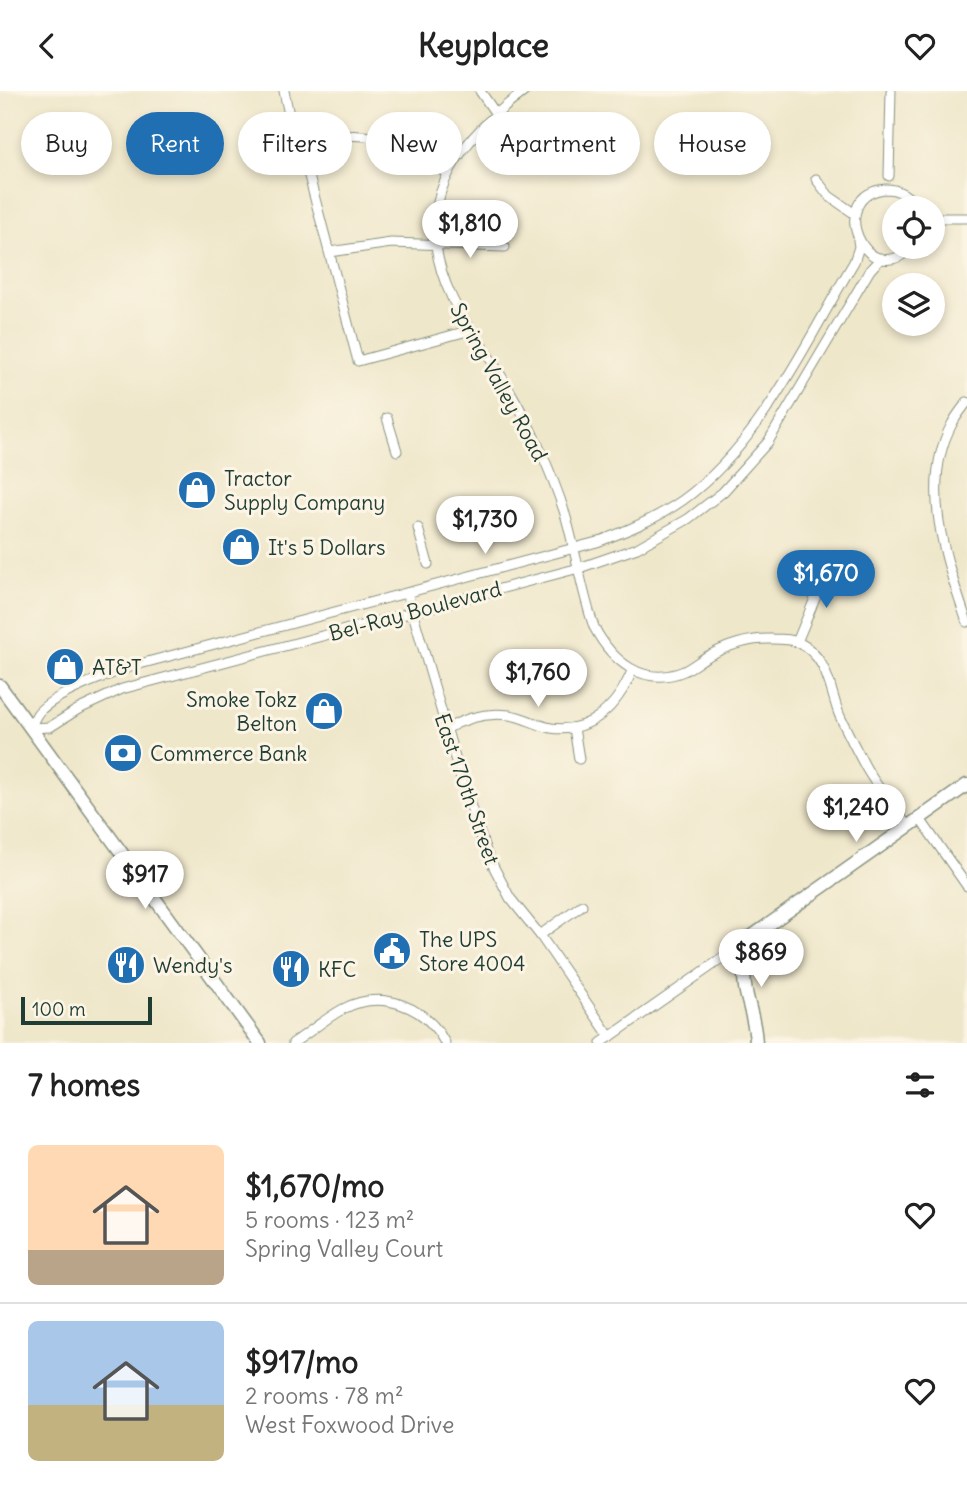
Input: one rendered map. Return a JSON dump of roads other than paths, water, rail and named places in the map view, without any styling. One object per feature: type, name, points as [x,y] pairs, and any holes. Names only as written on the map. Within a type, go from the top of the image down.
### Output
[{"type":"main road","points":[[0,686],[260,1043]]},
{"type":"main road","points":[[734,949],[967,785]]},
{"type":"main road","points":[[756,1043],[743,983],[748,955],[763,929]]},
{"type":"street","points":[[285,91],[288,112]]},
{"type":"street","points":[[480,91],[495,112]]},
{"type":"street","name":"Spring Valley Road","points":[[499,112],[525,91]]},
{"type":"street","points":[[891,91],[889,176],[907,196]]},
{"type":"street","name":"Spring Valley Road","points":[[462,150],[476,135]]},
{"type":"street","points":[[309,175],[358,361],[471,330]]},
{"type":"street","name":"Spring Valley Road","points":[[446,175],[436,213],[436,244],[444,279],[452,299],[508,388],[537,442],[564,511],[594,627],[609,651],[632,671]]},
{"type":"street","points":[[876,192],[889,176]]},
{"type":"street","points":[[816,179],[829,196],[855,215],[864,199],[876,192],[900,191]]},
{"type":"street","name":"Bel-Ray Boulevard","points":[[855,215],[859,247],[854,262],[773,400],[741,446],[705,483],[664,512],[624,532],[574,548],[116,672],[57,699],[38,712],[30,728],[50,727],[77,709],[122,689],[579,568],[637,548],[670,531],[723,492],[755,458],[785,415],[875,263],[881,258]]},
{"type":"street","points":[[945,219],[967,218]]},
{"type":"street","points":[[858,240],[867,251],[881,258]]},
{"type":"street","points":[[330,252],[391,243],[505,247]]},
{"type":"street","points":[[967,401],[945,441],[935,493],[950,566],[967,622]]},
{"type":"street","points":[[387,418],[397,451]]},
{"type":"street","points":[[741,446],[755,458]]},
{"type":"street","points":[[418,527],[428,564]]},
{"type":"street","points":[[797,642],[828,567]]},
{"type":"street","name":"East 170th Street","points":[[407,593],[446,729],[487,854],[510,898],[540,936],[605,1040]]},
{"type":"street","points":[[245,636],[249,654]]},
{"type":"street","points":[[446,729],[466,719],[493,714],[523,718],[548,727],[574,728],[597,720],[609,709],[619,697],[632,671],[667,676],[691,668],[712,654],[735,644],[769,639],[797,642],[823,664],[845,728],[867,769],[908,827]]},
{"type":"street","points":[[116,672],[122,689]]},
{"type":"street","points":[[574,728],[579,759]]},
{"type":"street","points":[[920,819],[967,886]]},
{"type":"street","points":[[540,936],[582,905]]},
{"type":"street","points":[[605,1040],[734,949],[748,955]]},
{"type":"street","points":[[722,957],[748,955]]},
{"type":"street","points":[[293,1043],[341,1010],[354,1004],[379,1000],[416,1010],[435,1027],[445,1043]]},
{"type":"place","name":"Tractor Supply Company","points":[[197,490]]},
{"type":"place","name":"It's 5 Dollars","points":[[241,547]]},
{"type":"place","name":"AT&T","points":[[65,667]]},
{"type":"place","name":"Smoke Tokz Belton","points":[[324,711]]},
{"type":"place","name":"Commerce Bank","points":[[123,753]]},
{"type":"place","name":"The UPS Store 4004","points":[[392,951]]},
{"type":"place","name":"Wendy's","points":[[126,965]]},
{"type":"place","name":"KFC","points":[[291,969]]}]
